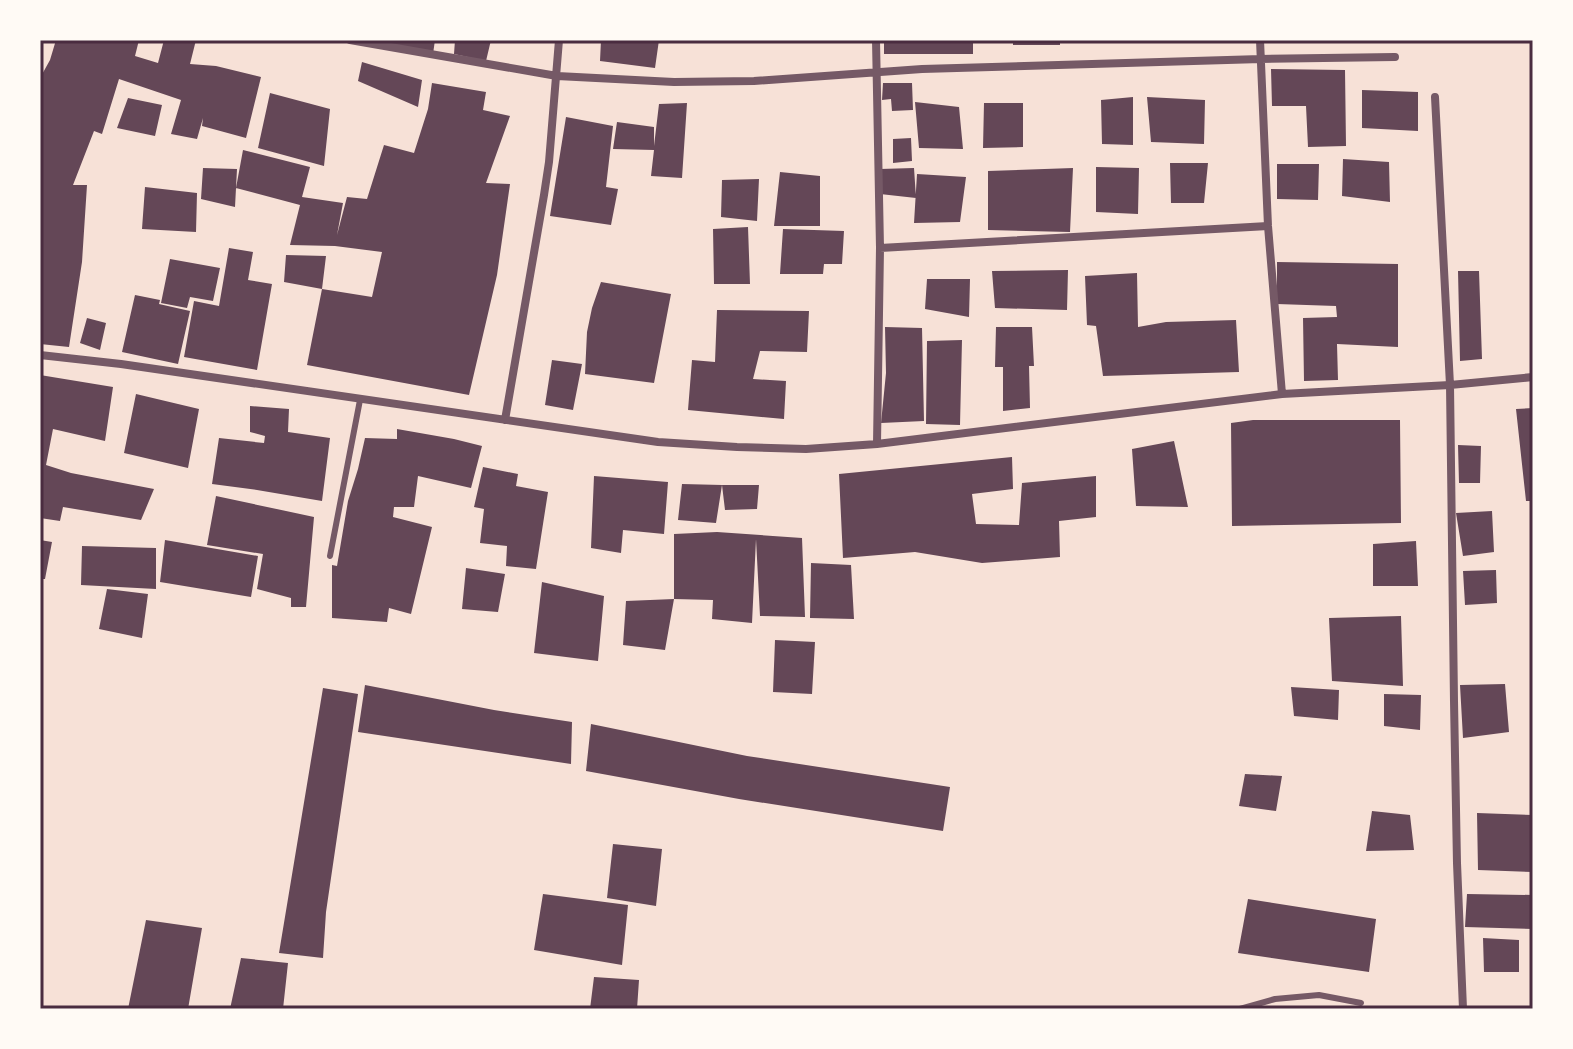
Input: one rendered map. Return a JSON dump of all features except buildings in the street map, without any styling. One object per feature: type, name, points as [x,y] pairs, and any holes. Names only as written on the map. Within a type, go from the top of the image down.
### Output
[{"type":"street","points":[[350,40],[557,76],[674,82],[754,81],[875,71],[1395,57]]},
{"type":"street","points":[[505,420],[541,219],[559,40]]},
{"type":"street","points":[[876,40],[880,248],[877,444]]},
{"type":"street","points":[[1260,40],[1268,226],[1282,394]]},
{"type":"street","points":[[1435,97],[1450,385],[1454,716],[1463,1009]]},
{"type":"street","points":[[880,248],[1268,226]]},
{"type":"street","points":[[40,355],[658,442],[806,449],[877,444],[1282,394],[1533,377]]},
{"type":"lane","points":[[330,556],[360,400]]},
{"type":"lane","points":[[1240,1009],[1275,999],[1319,995],[1361,1003]]}]
